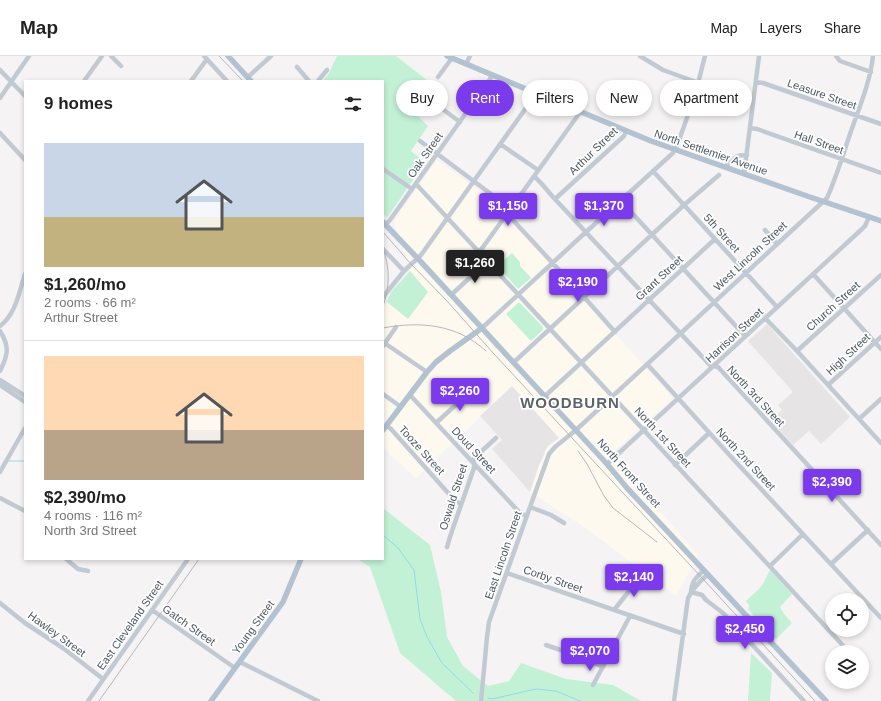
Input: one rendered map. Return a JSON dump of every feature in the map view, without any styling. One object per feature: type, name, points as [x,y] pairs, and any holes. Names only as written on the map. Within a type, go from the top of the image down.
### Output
[{"type":"main road","points":[[228,56],[250,79]]},
{"type":"main road","name":"North Settlemier Avenue","points":[[449,57],[522,88]]},
{"type":"main road","name":"North Settlemier Avenue","points":[[588,114],[675,150],[881,221]]},
{"type":"main road","name":"North Front Street","points":[[384,224],[514,362],[628,488],[826,701]]},
{"type":"main road","points":[[385,428],[436,362],[482,328]]},
{"type":"main road","name":"Young Street","points":[[211,701],[283,602],[301,560]]},
{"type":"street","points":[[0,98],[29,56]]},
{"type":"street","points":[[85,80],[102,56]]},
{"type":"street","points":[[111,56],[121,66]]},
{"type":"street","points":[[250,79],[271,56]]},
{"type":"street","points":[[466,64],[470,56]]},
{"type":"street","points":[[640,56],[660,69],[691,80]]},
{"type":"street","points":[[700,80],[705,56]]},
{"type":"street","points":[[744,174],[759,56]]},
{"type":"street","points":[[836,56],[840,61],[871,72]]},
{"type":"street","name":"West Lincoln Street","points":[[576,430],[828,197],[871,72],[873,56]]},
{"type":"street","points":[[192,80],[205,57],[226,80]]},
{"type":"street","points":[[438,77],[449,57]]},
{"type":"street","points":[[297,67],[308,80]]},
{"type":"street","points":[[0,70],[24,95]]},
{"type":"street","points":[[319,80],[327,70]]},
{"type":"street","name":"Oak Street","points":[[384,224],[416,184],[492,75]]},
{"type":"street","name":"Leasure Street","points":[[756,82],[763,83],[881,124]]},
{"type":"street","points":[[448,113],[460,122]]},
{"type":"street","points":[[384,296],[404,271],[421,255],[522,113]]},
{"type":"street","points":[[479,252],[577,116]]},
{"type":"street","points":[[482,328],[672,155],[687,116]]},
{"type":"street","name":"Hall Street","points":[[750,128],[757,129],[881,173]]},
{"type":"street","name":"Arthur Street","points":[[555,199],[624,136],[626,131]]},
{"type":"street","points":[[0,133],[24,159]]},
{"type":"street","points":[[420,141],[503,203],[506,206],[510,217],[615,332]]},
{"type":"street","points":[[500,144],[538,170]]},
{"type":"street","points":[[724,167],[739,155],[747,155]]},
{"type":"street","points":[[384,170],[412,189]]},
{"type":"street","name":"5th Street","points":[[653,171],[777,307]]},
{"type":"street","points":[[514,362],[684,205],[719,175]]},
{"type":"street","name":"North 3rd Street","points":[[534,176],[680,334],[710,365],[718,367],[881,545]]},
{"type":"street","name":"North 1st Street","points":[[416,184],[843,645]]},
{"type":"street","points":[[621,201],[746,336]]},
{"type":"street","name":"Harrison Street","points":[[607,464],[862,229],[869,217]]},
{"type":"street","points":[[765,230],[777,244]]},
{"type":"street","name":"Grant Street","points":[[545,396],[715,239]]},
{"type":"street","points":[[384,250],[404,271]]},
{"type":"street","points":[[451,295],[488,261]]},
{"type":"street","points":[[813,274],[881,349]]},
{"type":"street","name":"Church Street","points":[[797,351],[881,274]]},
{"type":"street","points":[[0,326],[11,314],[24,281]]},
{"type":"street","points":[[765,318],[881,443]]},
{"type":"street","points":[[396,327],[384,344],[427,372]]},
{"type":"street","points":[[0,331],[6,344],[7,351],[6,358],[0,371]]},
{"type":"street","name":"High Street","points":[[828,385],[881,337]]},
{"type":"street","name":"North 2nd Street","points":[[647,364],[881,618]]},
{"type":"street","points":[[0,380],[24,395]]},
{"type":"street","points":[[0,385],[24,401]]},
{"type":"street","points":[[436,423],[472,390]]},
{"type":"street","points":[[384,395],[401,407]]},
{"type":"street","name":"Doud Street","points":[[410,395],[521,514],[527,516]]},
{"type":"street","points":[[859,419],[881,399]]},
{"type":"street","name":"Tooze Street","points":[[385,428],[391,429],[449,494],[461,504]]},
{"type":"street","points":[[0,472],[24,430]]},
{"type":"street","name":"East Lincoln Street","points":[[481,701],[488,627],[530,507],[549,454],[555,447],[576,430]]},
{"type":"street","points":[[675,464],[709,433]]},
{"type":"street","name":"Oswald Street","points":[[447,547],[474,468],[474,458],[496,438]]},
{"type":"street","points":[[0,498],[24,510]]},
{"type":"street","points":[[530,507],[551,515],[564,523]]},
{"type":"street","points":[[831,564],[868,530]]},
{"type":"street","points":[[770,566],[803,534]]},
{"type":"street","points":[[67,560],[78,569],[88,571]]},
{"type":"street","name":"East Cleveland Street","points":[[88,701],[187,560]]},
{"type":"street","points":[[674,701],[688,598],[706,572]]},
{"type":"street","name":"Corby Street","points":[[507,573],[684,634]]},
{"type":"street","points":[[614,610],[641,576]]},
{"type":"street","points":[[691,592],[702,595],[723,613],[804,701]]},
{"type":"street","name":"Hawley Street","points":[[0,603],[103,680]]},
{"type":"street","name":"Gatch Street","points":[[152,610],[235,668]]},
{"type":"street","points":[[593,685],[630,616]]},
{"type":"street","points":[[546,645],[581,657],[603,667]]},
{"type":"street","points":[[240,662],[318,701]]},
{"type":"shaded area","points":[[437,160],[500,206],[673,398],[611,454],[698,555],[676,596],[587,529],[530,492],[546,449],[558,438],[512,387],[416,478],[384,449],[384,306],[387,302],[408,319],[428,292],[410,271],[394,221]]},
{"type":"shaded area","points":[[767,324],[850,417],[821,444],[809,431],[793,445],[771,420],[782,410],[778,405],[793,392],[748,341]]},
{"type":"shaded area","points":[[512,386],[559,438],[546,449],[530,492],[492,449],[502,440],[480,416]]},
{"type":"green space","points":[[337,56],[396,56],[427,80],[396,80],[396,116],[418,116],[428,126],[411,151],[425,162],[387,218],[384,215],[384,80],[324,80],[329,73]]},
{"type":"green space","points":[[512,253],[520,262],[520,266],[531,278],[518,289],[497,266]]},
{"type":"green space","points":[[410,271],[428,292],[408,319],[387,302],[391,292]]},
{"type":"green space","points":[[518,303],[520,303],[543,327],[543,330],[531,341],[506,314]]},
{"type":"green space","points":[[384,509],[430,545],[441,592],[447,637],[463,666],[488,686],[509,681],[521,663],[566,679],[613,685],[641,701],[456,701],[400,653],[370,567],[360,560],[384,560]]},
{"type":"green space","points":[[770,570],[792,594],[780,607],[792,623],[776,639],[748,609],[749,605],[746,601],[763,584]]},
{"type":"green space","points":[[751,653],[772,673],[770,701],[748,701]]},
{"type":"waterway","points":[[9,461],[24,461]]},
{"type":"waterway","points":[[384,536],[398,548],[414,570],[420,619],[427,637],[442,663],[473,693]]},
{"type":"waterway","points":[[488,698],[492,699],[536,689],[556,691],[580,701]]},
{"type":"railway","points":[[219,56],[242,80]]},
{"type":"railway","points":[[384,233],[815,701]]},
{"type":"railway","points":[[384,252],[388,270],[388,285],[384,302]]},
{"type":"railway","points":[[384,328],[411,325],[438,327],[463,335],[486,351]]},
{"type":"railway","points":[[578,451],[587,464],[604,496],[613,508],[657,542]]},
{"type":"railway","points":[[99,701],[198,560]]},
{"type":"district","name":"WOODBURN","points":[[570,402]]}]
